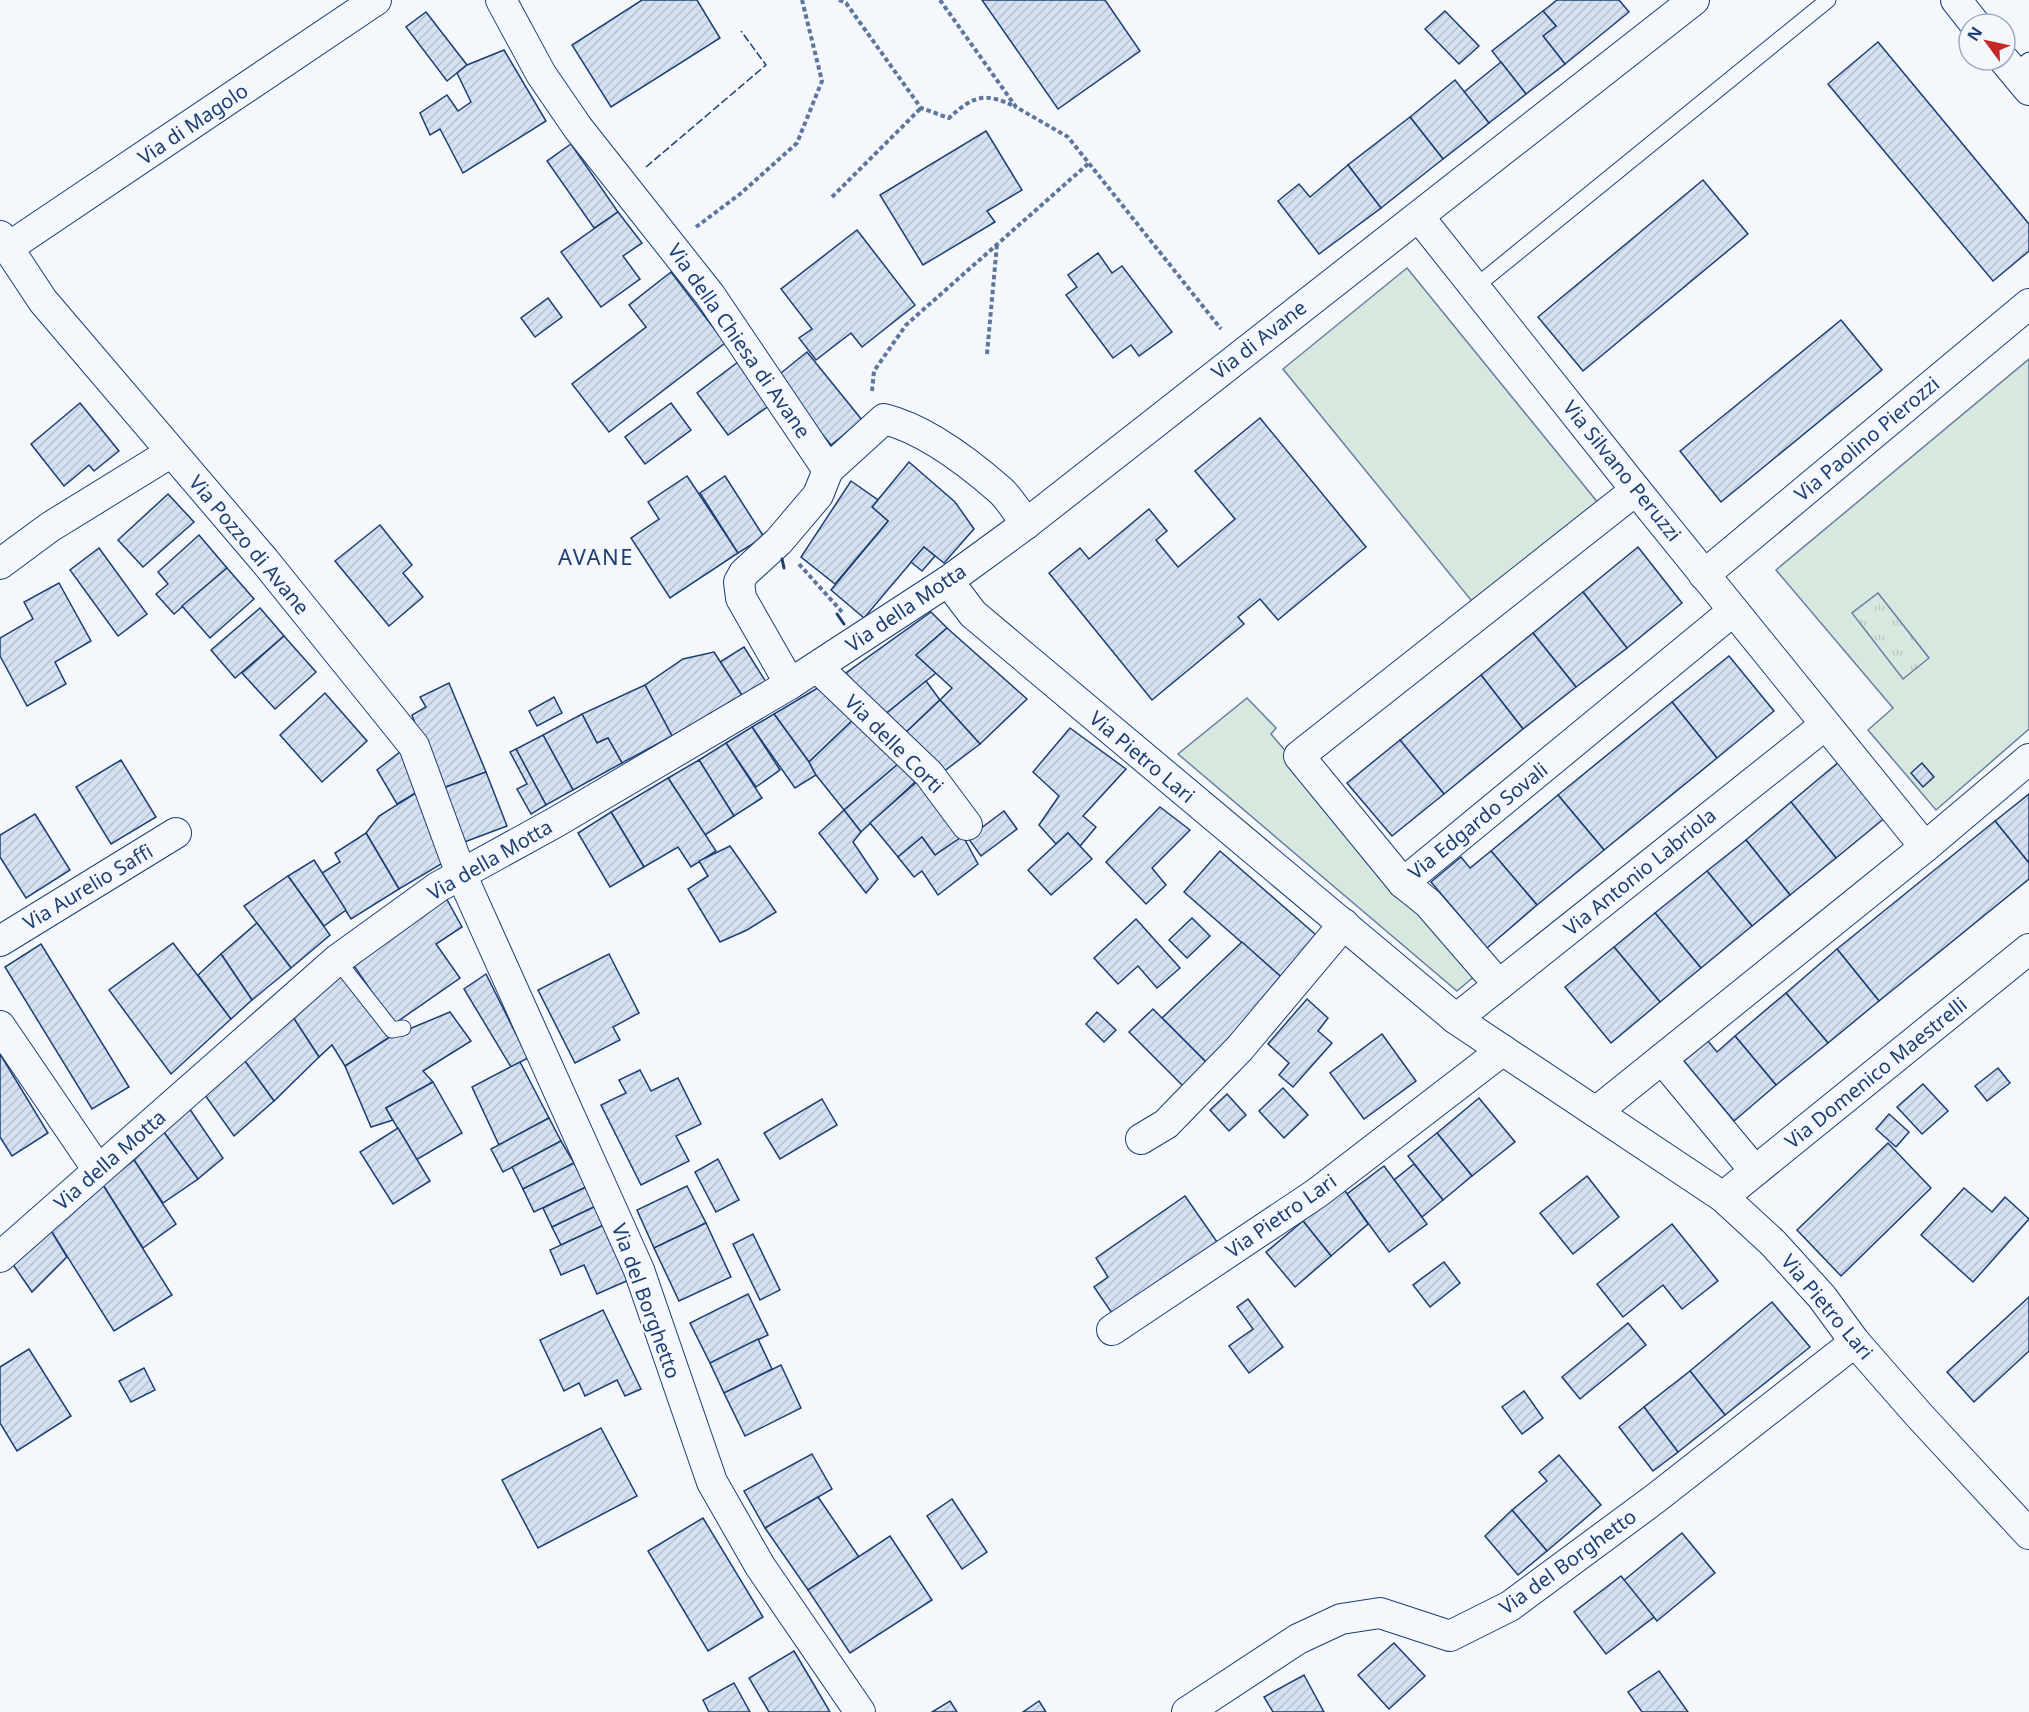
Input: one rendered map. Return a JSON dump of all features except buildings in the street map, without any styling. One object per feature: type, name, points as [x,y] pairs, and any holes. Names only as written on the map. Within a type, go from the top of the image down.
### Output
[{"type":"street","name":"Via di Magolo","points":[[5,242],[376,0]]},
{"type":"street","name":"Via della Chiesa di Avane","points":[[501,0],[541,74],[578,128],[737,332],[828,470]]},
{"type":"street","name":"Via di Avane","points":[[1026,524],[1694,0]]},
{"type":"street","points":[[1956,0],[1966,12]]},
{"type":"street","name":"Via Silvano Peruzzi","points":[[1419,217],[1925,848]]},
{"type":"street","name":"Via Pozzo di Avane","points":[[5,242],[43,301],[170,453],[264,560],[414,746],[461,874]]},
{"type":"street","name":"Via Paolino Pierozzi","points":[[1704,575],[2029,304]]},
{"type":"street","points":[[790,684],[741,598],[740,582],[744,573],[779,541],[818,495],[828,470],[884,419],[907,425],[932,440],[1001,491],[1026,524]]},
{"type":"street","points":[[0,564],[50,527],[170,453]]},
{"type":"street","name":"Via Edgardo Sovali","points":[[1636,490],[1299,756],[1402,883],[1733,611]]},
{"type":"street","name":"Via della Motta","points":[[0,1257],[337,960],[461,874],[556,822],[817,667],[948,581],[1026,524]]},
{"type":"street","name":"Via Pietro Lari","points":[[948,581],[973,614],[1456,1019],[1723,1197],[1773,1243],[1822,1297],[1855,1342],[2029,1534]]},
{"type":"street","name":"Via delle Corti","points":[[817,667],[930,774],[967,825]]},
{"type":"street","name":"Via Antonio Labriola","points":[[1456,1019],[1825,725]]},
{"type":"street","points":[[1596,1112],[1925,848],[2029,759]]},
{"type":"street","name":"Via Aurelio Saffi","points":[[0,940],[177,833]]},
{"type":"street","name":"Via del Borghetto","points":[[461,874],[639,1270],[712,1482],[760,1566],[860,1712]]},
{"type":"street","points":[[1402,883],[1428,903],[1499,985]]},
{"type":"street","points":[[1141,1139],[1166,1124],[1240,1048],[1344,924]]},
{"type":"street","name":"Via Domenico Maestrelli","points":[[1723,1197],[2029,949]]},
{"type":"street","points":[[0,1026],[98,1170]]},
{"type":"street","name":"Via Pietro Lari","points":[[1112,1330],[1317,1193],[1503,1050]]},
{"type":"street","points":[[1662,1059],[1755,1171]]},
{"type":"street","name":"Via del Borghetto","points":[[1187,1712],[1298,1639],[1341,1619],[1380,1614],[1450,1636],[1510,1606],[1656,1498],[1855,1342]]},
{"type":"lane","points":[[1475,287],[1828,0]]},
{"type":"lane","points":[[337,960],[392,1030],[403,1028]]},
{"type":"path","points":[[671,245],[740,194],[797,142],[822,81],[802,0]]},
{"type":"path","points":[[839,0],[846,3],[921,108],[949,118],[965,103],[993,96],[1068,137],[1241,354]]},
{"type":"path","points":[[940,0],[1016,108]]},
{"type":"path","points":[[832,197],[921,108]]},
{"type":"path","points":[[884,419],[871,399],[874,371],[906,325],[1089,164]]},
{"type":"path","points":[[987,354],[997,244]]},
{"type":"path","points":[[779,541],[863,637]]},
{"type":"green space","points":[[1407,268],[1599,504],[1475,605],[1283,369]]},
{"type":"green space","points":[[2029,359],[2029,729],[1936,810],[1868,730],[1893,708],[1776,570]]},
{"type":"green space","points":[[1878,593],[1929,658],[1903,679],[1852,613]]},
{"type":"green space","points":[[1247,698],[1276,728],[1271,734],[1476,975],[1457,991],[1178,754]]},
{"type":"fence","points":[[646,167],[766,65],[741,31]]},
{"type":"wall","points":[[782,559],[784,568]]},
{"type":"wall","points":[[837,614],[844,624]]},
{"type":"district","name":"AVANE","points":[[596,557]]}]
